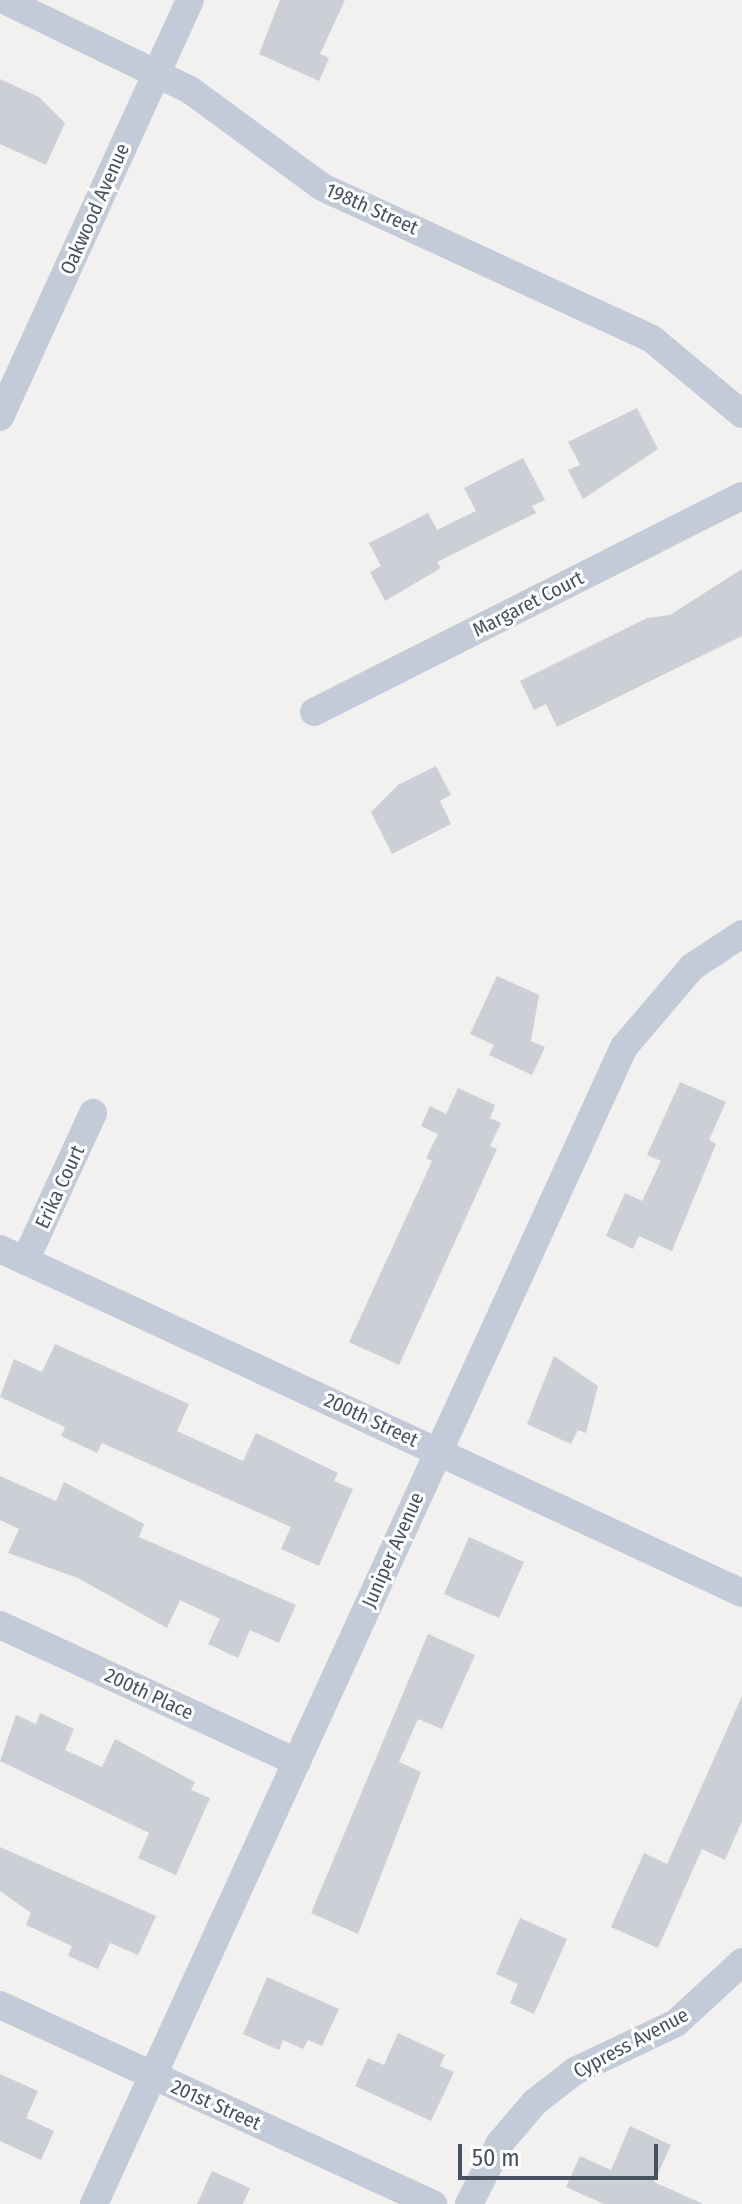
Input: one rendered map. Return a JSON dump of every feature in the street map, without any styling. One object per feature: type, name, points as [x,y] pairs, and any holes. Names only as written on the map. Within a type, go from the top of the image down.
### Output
[{"type":"street","name":"198th Street","points":[[4,0],[157,72],[322,187],[652,339],[742,414]]},
{"type":"street","name":"Oakwood Avenue","points":[[0,417],[190,0]]},
{"type":"street","name":"Margaret Court","points":[[314,712],[742,496]]},
{"type":"street","name":"Juniper Avenue","points":[[94,2204],[624,1047],[692,967],[742,934]]},
{"type":"street","name":"Erika Court","points":[[13,1255],[93,1113]]},
{"type":"street","name":"200th Street","points":[[13,1255],[742,1593]]},
{"type":"street","name":"200th Place","points":[[0,1625],[297,1762]]},
{"type":"street","name":"Cypress Avenue","points":[[469,2204],[500,2143],[535,2102],[575,2071],[676,2023],[742,1962]]},
{"type":"street","name":"201st Street","points":[[0,2005],[433,2204]]},
{"type":"building","points":[[280,0],[345,0],[320,54],[329,58],[319,81],[259,54]]},
{"type":"building","points":[[0,79],[39,97],[65,123],[46,165],[0,144]]},
{"type":"building","points":[[637,408],[658,449],[583,499],[568,470],[580,465],[568,442]]},
{"type":"building","points":[[523,458],[545,500],[532,506],[536,513],[437,562],[441,568],[385,601],[370,572],[381,566],[369,543],[428,513],[437,530],[476,511],[464,488]]},
{"type":"building","points":[[742,569],[742,636],[557,727],[546,704],[534,710],[520,681],[647,618],[670,615]]},
{"type":"building","points":[[436,766],[451,795],[440,801],[451,824],[392,854],[371,812],[398,785]]},
{"type":"building","points":[[497,976],[539,995],[531,1041],[545,1047],[532,1075],[489,1055],[494,1045],[470,1034]]},
{"type":"building","points":[[680,1082],[726,1102],[709,1140],[716,1144],[672,1251],[639,1236],[633,1249],[606,1236],[625,1193],[642,1201],[661,1161],[647,1155]]},
{"type":"building","points":[[458,1088],[495,1105],[490,1118],[501,1123],[490,1146],[497,1149],[399,1365],[349,1342],[432,1161],[426,1158],[438,1134],[421,1126],[430,1106],[446,1114]]},
{"type":"building","points":[[55,1344],[189,1404],[177,1431],[243,1461],[256,1433],[338,1473],[334,1481],[353,1489],[319,1566],[281,1549],[291,1527],[102,1443],[97,1453],[61,1436],[65,1427],[0,1397],[14,1359],[42,1372]]},
{"type":"building","points":[[554,1356],[598,1386],[586,1433],[578,1430],[571,1444],[527,1424]]},
{"type":"building","points":[[0,1476],[56,1501],[64,1482],[144,1524],[139,1537],[296,1605],[279,1643],[250,1630],[238,1658],[208,1644],[220,1619],[180,1600],[167,1628],[78,1578],[8,1553],[19,1529],[0,1520]]},
{"type":"building","points":[[469,1537],[524,1562],[499,1618],[444,1594]]},
{"type":"building","points":[[428,1634],[475,1655],[442,1729],[418,1719],[399,1762],[421,1772],[358,1934],[311,1913]]},
{"type":"building","points":[[742,1696],[742,1821],[725,1860],[702,1849],[658,1948],[611,1927],[644,1853],[667,1864]]},
{"type":"building","points":[[40,1713],[74,1729],[65,1750],[102,1767],[115,1739],[195,1782],[191,1790],[210,1798],[176,1875],[138,1858],[149,1833],[0,1761],[16,1715],[36,1724]]},
{"type":"building","points":[[0,1847],[156,1916],[138,1955],[110,1943],[98,1969],[68,1956],[72,1946],[26,1925],[31,1913],[0,1891]]},
{"type":"building","points":[[520,1918],[567,1939],[534,2014],[510,2003],[518,1984],[496,1974]]},
{"type":"building","points":[[267,1977],[339,2009],[322,2046],[308,2040],[303,2049],[283,2040],[279,2050],[243,2034]]},
{"type":"building","points":[[398,2033],[445,2055],[440,2066],[454,2072],[431,2121],[355,2086],[368,2058],[384,2065]]},
{"type":"building","points":[[0,2074],[38,2091],[26,2118],[54,2131],[41,2160],[0,2141]]},
{"type":"building","points":[[630,2126],[671,2145],[654,2182],[703,2204],[604,2204],[566,2187],[580,2156],[611,2170]]},
{"type":"building","points":[[212,2171],[250,2188],[243,2204],[197,2204]]}]
